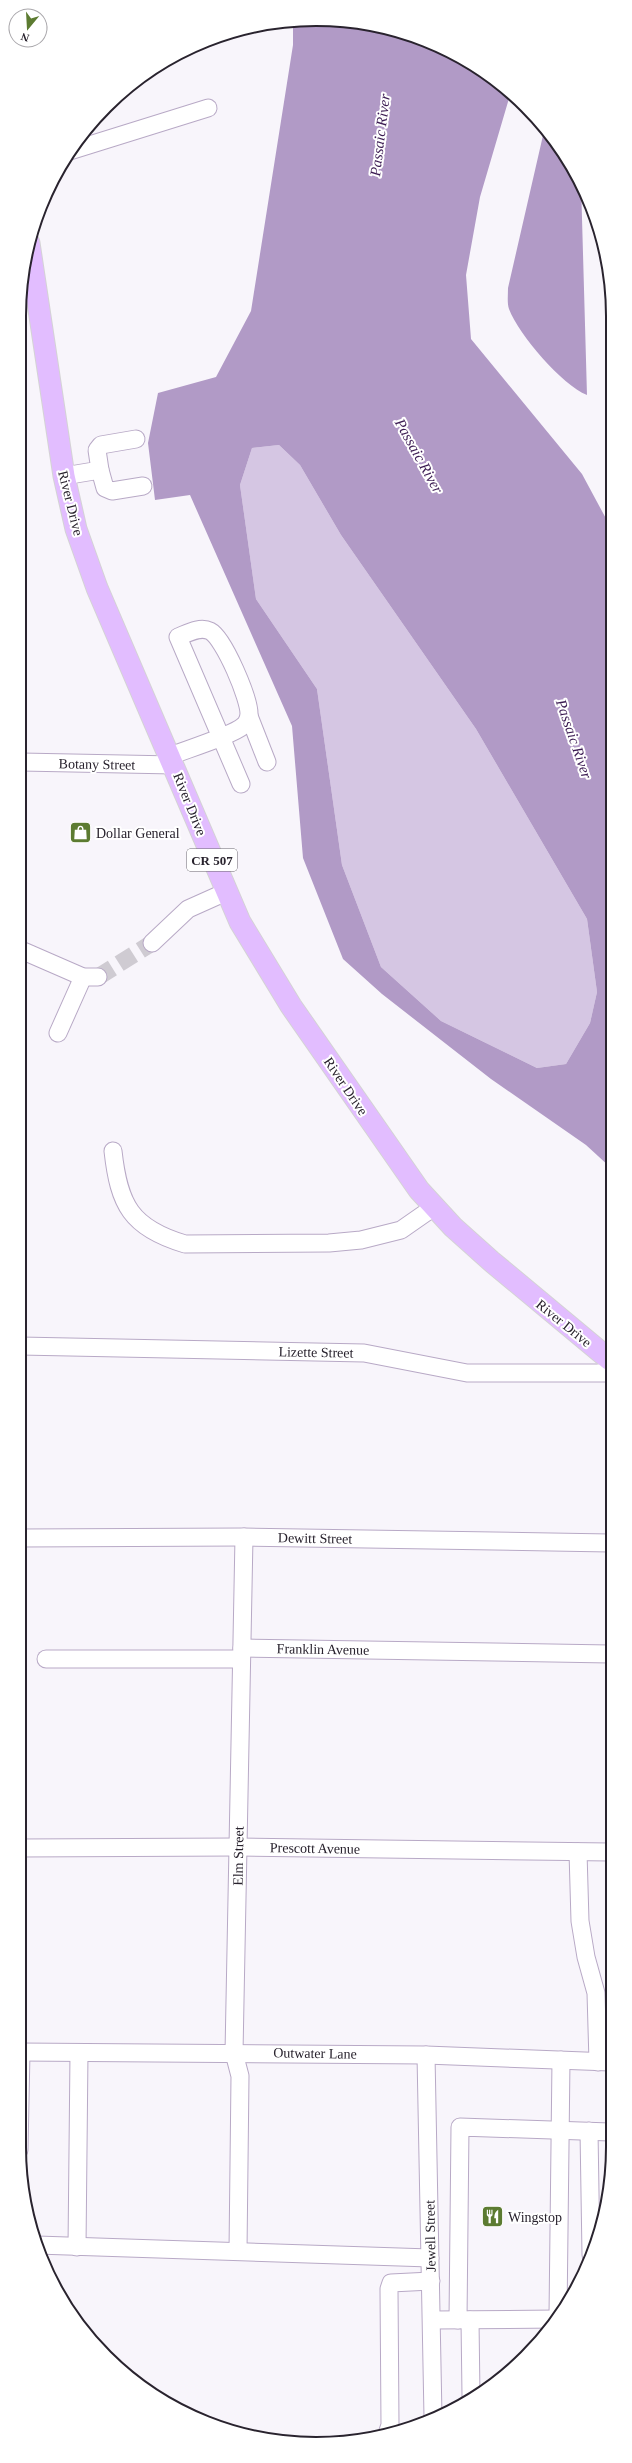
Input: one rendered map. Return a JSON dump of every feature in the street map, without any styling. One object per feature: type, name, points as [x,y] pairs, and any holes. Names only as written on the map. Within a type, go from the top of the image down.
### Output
[{"type":"main road","name":"River Drive","points":[[32,258],[64,476],[76,529],[97,588],[240,922],[291,1006],[387,1147],[434,1208],[490,1261],[606,1357]]},
{"type":"street","points":[[80,148],[208,108]]},
{"type":"street","points":[[136,439],[101,445],[97,450],[100,470],[106,488],[112,491],[143,486]]},
{"type":"street","points":[[64,476],[100,470]]},
{"type":"street","points":[[241,784],[219,736],[178,637],[197,630],[209,631],[218,638],[248,704],[249,716],[267,762]]},
{"type":"street","points":[[172,761],[219,736],[243,726],[249,716]]},
{"type":"street","name":"Botany Street","points":[[26,762],[172,761]]},
{"type":"street","points":[[152,942],[188,909],[226,892]]},
{"type":"street","points":[[26,952],[91,977],[58,1033]]},
{"type":"street","points":[[114,1151],[117,1182],[127,1209],[164,1238],[185,1244],[329,1243],[361,1240],[401,1230],[434,1208]]},
{"type":"street","name":"Lizette Street","points":[[26,1346],[364,1353],[467,1372],[606,1373]]},
{"type":"street","name":"Dewitt Street","points":[[26,1538],[244,1537],[606,1543]]},
{"type":"street","name":"Elm Street","points":[[238,2251],[240,2076],[234,2053],[244,1537]]},
{"type":"street","name":"Franklin Avenue","points":[[46,1659],[242,1653],[606,1654]]},
{"type":"street","name":"Prescott Avenue","points":[[26,1848],[238,1847],[606,1852]]},
{"type":"street","points":[[578,1852],[580,1921],[586,1957],[596,1993],[604,2062]]},
{"type":"street","name":"Outwater Lane","points":[[26,2052],[426,2055],[604,2062]]},
{"type":"street","points":[[77,2247],[79,2052]]},
{"type":"street","name":"Jewell Street","points":[[426,2055],[433,2412]]},
{"type":"street","points":[[558,2306],[561,2060]]},
{"type":"street","points":[[471,2392],[464,2320],[460,2127],[600,2131]]},
{"type":"street","points":[[599,2207],[600,2131]]},
{"type":"street","points":[[591,2241],[600,2131]]},
{"type":"street","points":[[43,2245],[430,2258]]},
{"type":"street","points":[[389,2427],[389,2290],[391,2283],[431,2281]]},
{"type":"street","points":[[432,2320],[551,2317]]},
{"type":"shaded area","points":[[279,445],[300,465],[341,535],[476,729],[587,919],[597,992],[590,1023],[566,1064],[537,1068],[441,1021],[381,967],[342,865],[317,689],[256,599],[240,485],[252,448]]},
{"type":"water","name":"Passaic River","points":[[316,26],[354,28],[409,41],[461,65],[493,86],[509,100],[480,197],[466,275],[471,339],[582,474],[606,519],[606,1163],[586,1145],[491,1079],[382,994],[343,959],[303,858],[292,726],[190,495],[155,500],[148,443],[158,393],[216,377],[251,311],[293,45],[293,27]],"holes":[[[279,445],[300,465],[341,535],[476,729],[587,919],[597,992],[590,1023],[566,1064],[537,1068],[441,1021],[381,967],[342,865],[317,689],[256,599],[240,485],[252,448]]]},
{"type":"water","points":[[543,135],[567,171],[581,200],[587,395],[577,390],[566,381],[531,345],[514,320],[508,307],[508,288]]},
{"type":"tunnel","points":[[98,977],[152,943]]},
{"type":"place","name":"Dollar General","points":[[81,833]]},
{"type":"place","name":"Wingstop","points":[[492,2217]]}]
